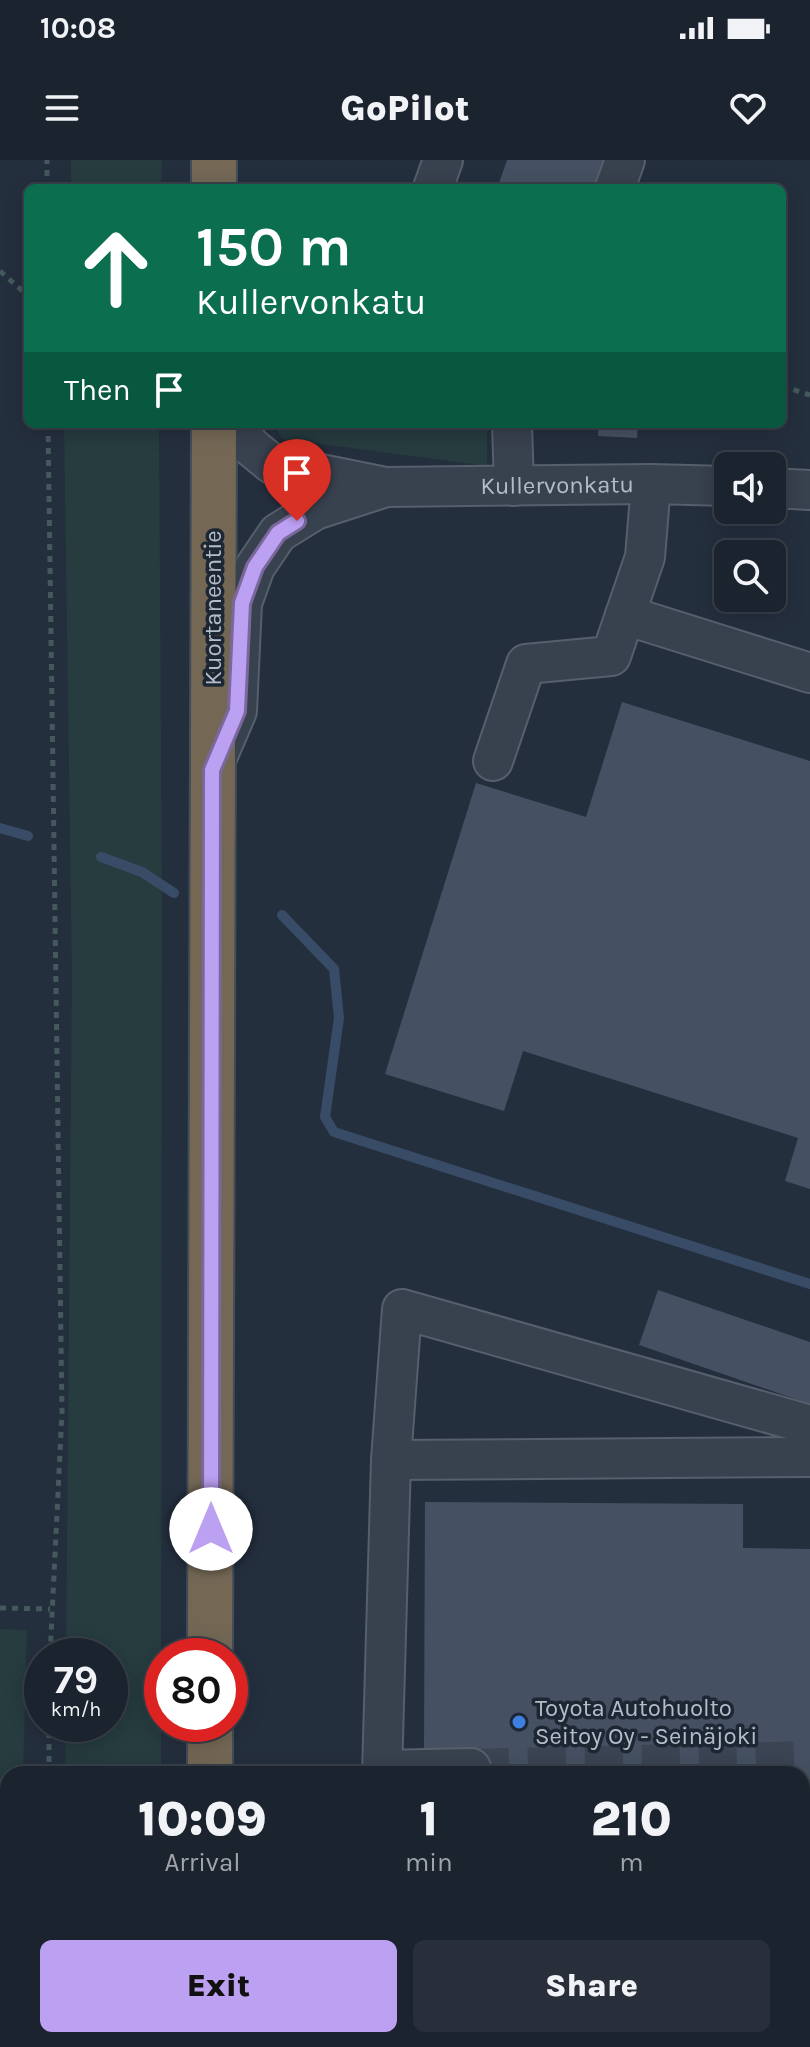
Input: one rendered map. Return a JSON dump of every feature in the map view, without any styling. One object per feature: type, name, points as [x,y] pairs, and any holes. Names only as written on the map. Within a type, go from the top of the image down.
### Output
[{"type":"highway","points":[[214,160],[214,184]]},
{"type":"highway","name":"Kuortaneentie","points":[[210,1638],[214,428]]},
{"type":"highway","points":[[210,1742],[210,1766]]},
{"type":"street","points":[[434,184],[443,160]]},
{"type":"street","points":[[616,184],[625,160]]},
{"type":"street","name":"Kullervonkatu","points":[[239,428],[250,446],[272,464],[386,487],[714,486]]},
{"type":"street","points":[[512,428],[514,486]]},
{"type":"street","points":[[493,761],[526,664],[611,656],[645,557],[651,484]]},
{"type":"street","name":"Kullervonkatu","points":[[212,770],[237,711],[242,603],[255,567],[278,533],[315,510],[386,487]]},
{"type":"street","points":[[786,489],[810,490]]},
{"type":"street","points":[[625,615],[810,673]]},
{"type":"street","points":[[382,1766],[391,1460],[402,1309],[810,1425]]},
{"type":"street","points":[[391,1460],[810,1457]]},
{"type":"path","points":[[47,160],[47,184]]},
{"type":"path","points":[[0,271],[24,292]]},
{"type":"path","points":[[786,387],[810,395]]},
{"type":"path","points":[[48,428],[62,1412],[50,1638]]},
{"type":"path","points":[[0,1608],[50,1609]]},
{"type":"path","points":[[49,1742],[49,1766]]},
{"type":"green space","points":[[71,160],[162,160],[161,184],[71,184]]},
{"type":"green space","points":[[64,428],[159,428],[161,1638],[144,1638],[144,1742],[161,1742],[161,1766],[65,1766],[66,1742],[128,1742],[128,1638],[66,1638],[72,976]]},
{"type":"green space","points":[[276,428],[487,428],[487,466],[283,439]]},
{"type":"green space","points":[[0,1629],[27,1630],[27,1638],[24,1638],[23,1766],[0,1766]]},
{"type":"building","points":[[507,160],[609,160],[600,184],[499,184]]},
{"type":"building","points":[[599,428],[638,428],[637,438],[598,436]]},
{"type":"building","points":[[622,702],[810,761],[810,1189],[785,1181],[798,1138],[523,1051],[504,1111],[385,1074],[476,783],[586,817]]},
{"type":"building","points":[[658,1290],[810,1342],[810,1404],[639,1345]]},
{"type":"building","points":[[425,1502],[743,1504],[743,1548],[810,1549],[810,1766],[454,1766],[424,1752]]},
{"type":"waterway","points":[[0,828],[28,836]]},
{"type":"waterway","points":[[101,857],[142,872],[174,893]]},
{"type":"waterway","points":[[282,915],[334,969],[339,1018],[325,1117],[334,1132],[810,1284]]},
{"type":"tunnel","points":[[556,1766],[810,1760]]},
{"type":"place","name":"Toyota Autohuolto Seitoy Oy - Seinäjoki","points":[[519,1722]]},
{"type":"route","points":[[211,1529],[212,770],[237,711],[242,603],[255,567],[278,533],[297,521]]}]
